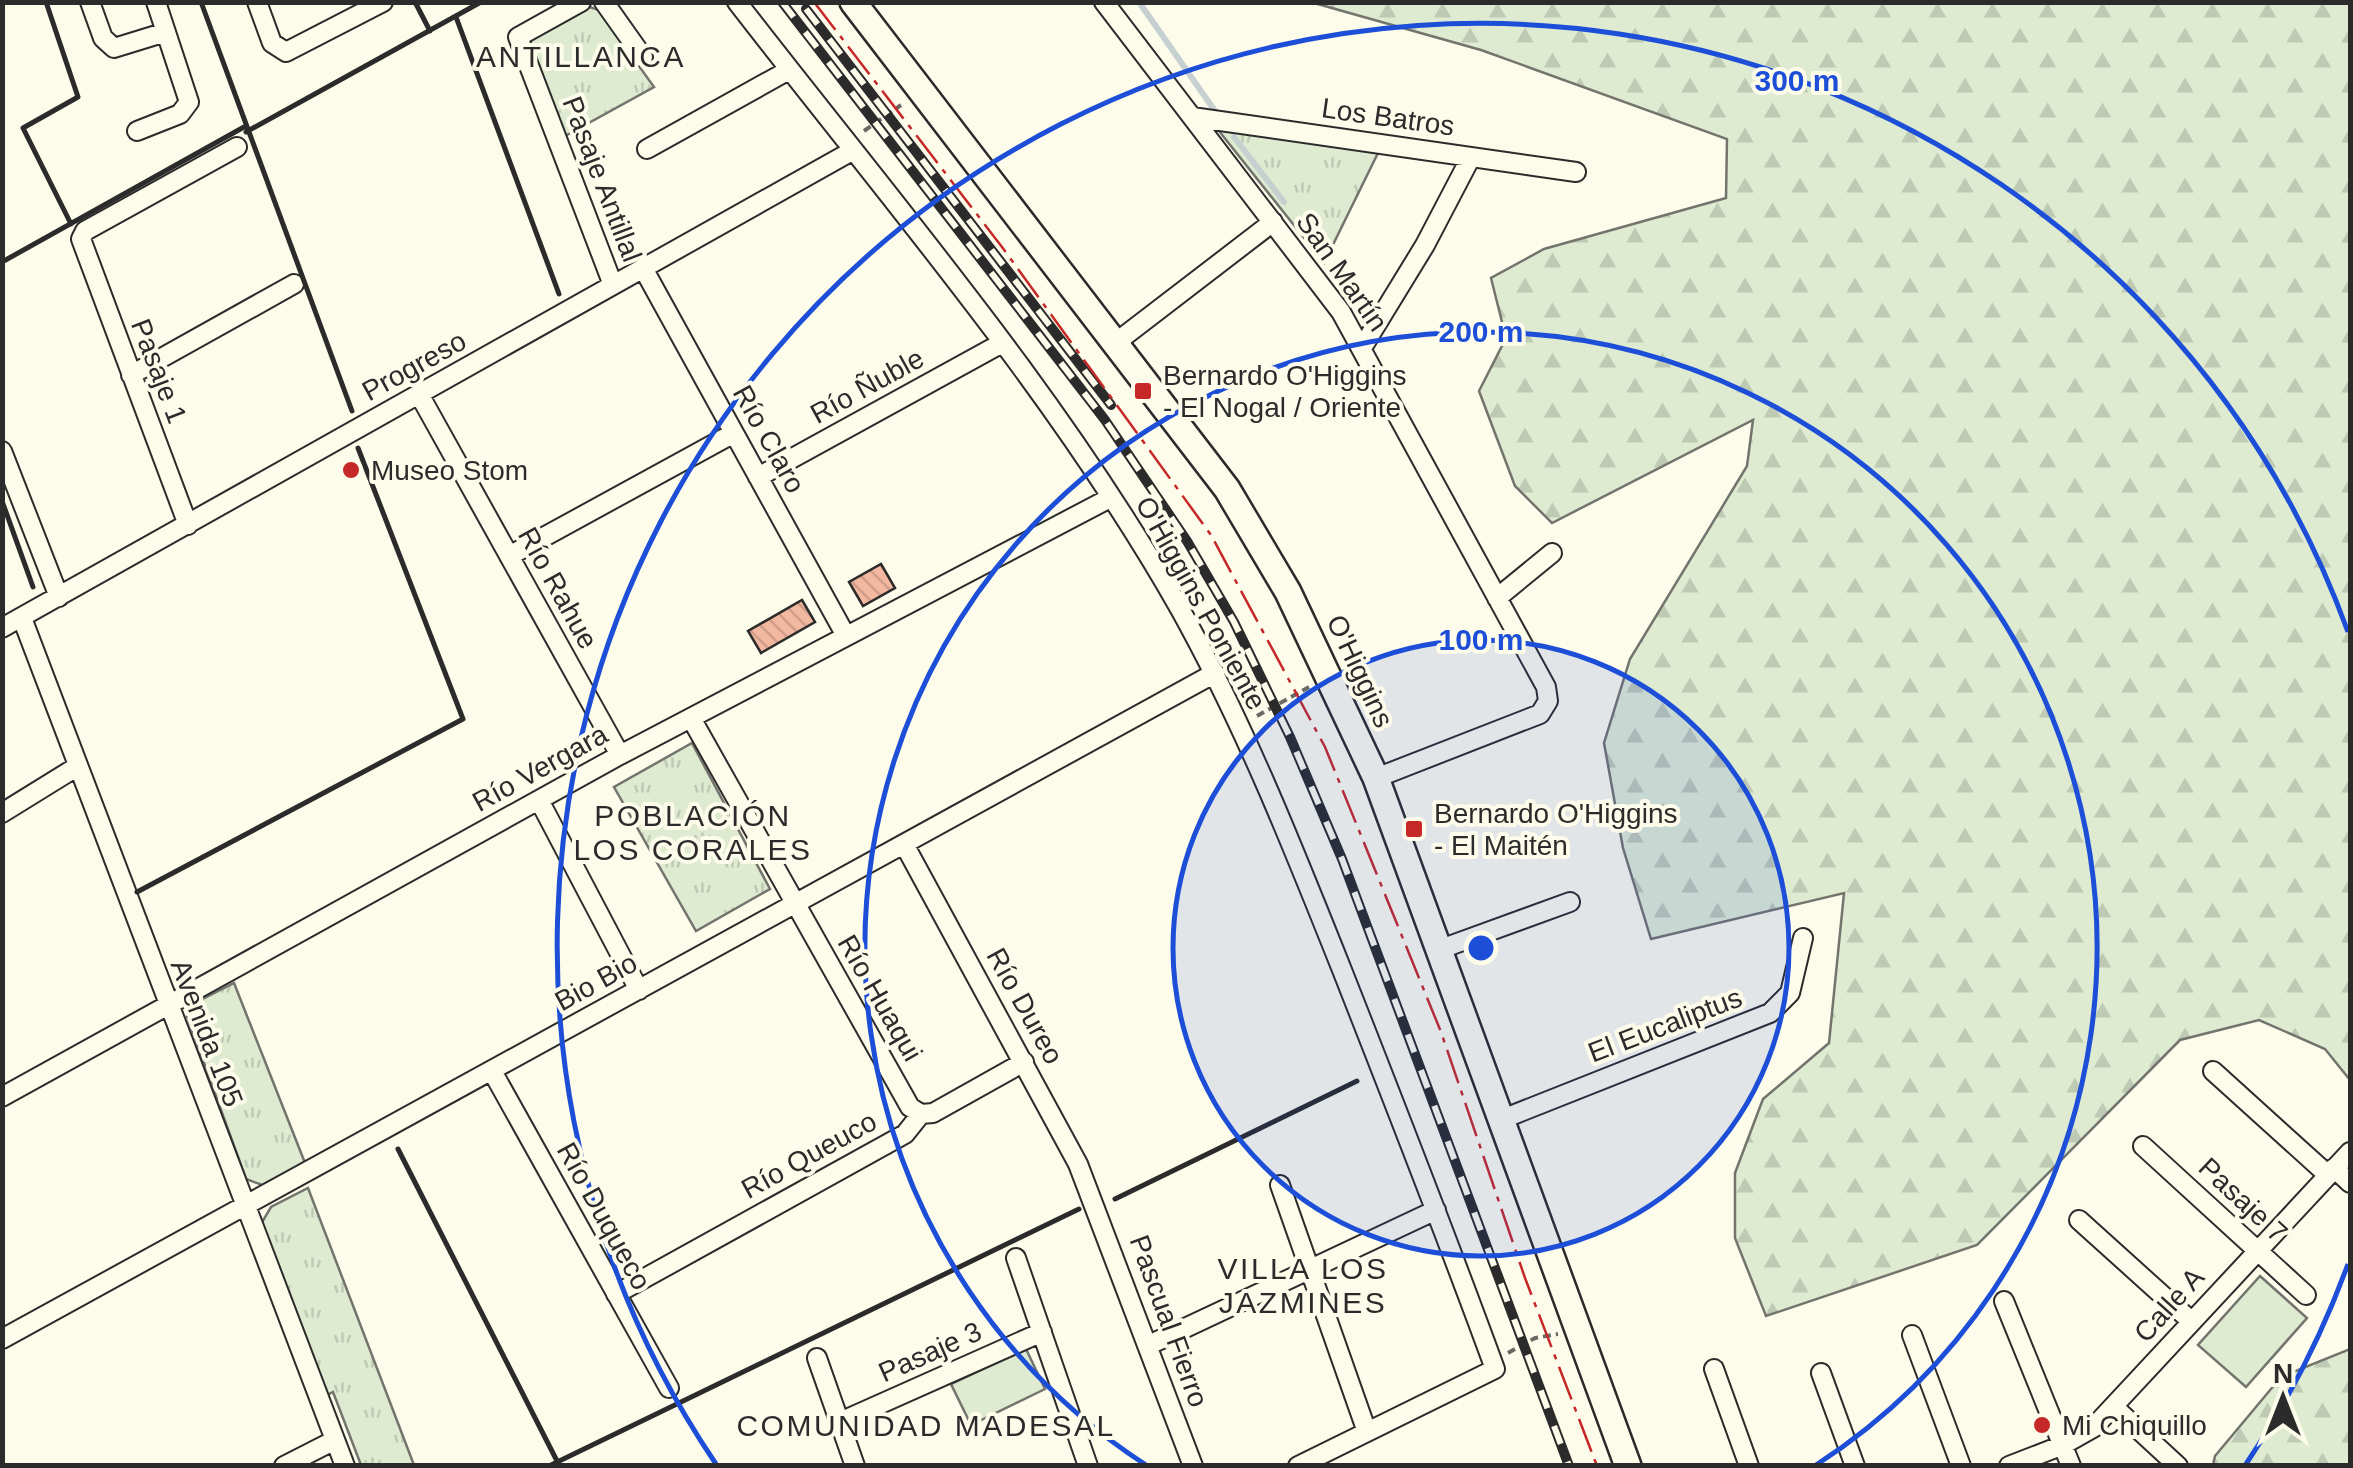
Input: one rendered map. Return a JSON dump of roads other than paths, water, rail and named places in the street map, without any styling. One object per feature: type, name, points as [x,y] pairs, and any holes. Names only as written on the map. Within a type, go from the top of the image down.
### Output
[{"type":"street","points":[[90,2],[103,38],[114,48],[166,32]]},
{"type":"street","points":[[137,131],[180,114],[189,102],[156,2]]},
{"type":"street","points":[[257,2],[272,43],[286,52],[360,8],[383,2]]},
{"type":"street","name":"Pasaje Antillal","points":[[581,2],[518,37],[613,285]]},
{"type":"street","points":[[604,2],[643,57]]},
{"type":"street","name":"O'Higgins Poniente","points":[[737,2],[1002,343],[1110,498],[1215,673],[1241,730],[1306,879],[1495,1368],[1368,1432]]},
{"type":"street","name":"O'Higgins","points":[[854,2],[1249,523],[1332,677],[1376,778],[1628,1466]]},
{"type":"street","name":"San Martín","points":[[1104,2],[1323,286],[1362,348],[1546,687],[1546,706],[1535,716],[1376,778]]},
{"type":"street","points":[[647,149],[790,70]]},
{"type":"street","name":"Los Batros","points":[[1192,117],[1576,172]]},
{"type":"street","name":"Pasaje 1","points":[[188,524],[82,236],[238,147]]},
{"type":"street","name":"Progreso","points":[[2,628],[852,151]]},
{"type":"street","points":[[1362,348],[1425,245],[1471,157]]},
{"type":"street","points":[[1114,344],[1273,222]]},
{"type":"street","name":"Río Claro","points":[[643,268],[846,636]]},
{"type":"street","points":[[131,375],[294,284]]},
{"type":"street","name":"Río Ñuble","points":[[758,477],[1002,343]]},
{"type":"street","name":"Río Rahue","points":[[419,394],[620,755]]},
{"type":"street","points":[[509,556],[734,433]]},
{"type":"street","points":[[2,451],[59,597]]},
{"type":"street","name":"Río Vergara","points":[[2,1097],[620,755],[1110,498]]},
{"type":"street","points":[[1497,598],[1552,553]]},
{"type":"street","name":"Avenida 105","points":[[22,618],[344,1466]]},
{"type":"street","name":"Bio Bio","points":[[2,1339],[1215,673]]},
{"type":"street","name":"Río Huaqui","points":[[691,718],[910,1107],[921,1114]]},
{"type":"street","points":[[2,813],[78,766]]},
{"type":"street","points":[[539,800],[639,990]]},
{"type":"street","name":"Río Dureo","points":[[904,844],[1093,1197]]},
{"type":"street","points":[[1438,950],[1570,902]]},
{"type":"street","name":"El Eucaliptus","points":[[1500,1120],[1770,1013],[1790,993],[1802,938]]},
{"type":"street","name":"Río Queuco","points":[[616,1294],[904,1134],[921,1114],[933,1113],[1024,1062]]},
{"type":"street","name":"Río Duqueco","points":[[492,1071],[669,1388]]},
{"type":"street","points":[[2213,1072],[2331,1172],[2350,1183]]},
{"type":"street","name":"Pasaje 7","points":[[2143,1146],[2306,1295]]},
{"type":"street","name":"Calle A","points":[[2009,1466],[2063,1446],[2094,1428],[2350,1152]]},
{"type":"street","points":[[1280,1185],[1368,1432],[1298,1466]]},
{"type":"street","name":"Pascual Fierro","points":[[1093,1197],[1193,1466]]},
{"type":"street","points":[[1150,1345],[1436,1210]]},
{"type":"street","points":[[2079,1220],[2190,1321]]},
{"type":"street","points":[[1016,1258],[1088,1466]]},
{"type":"street","points":[[2004,1300],[2071,1466]]},
{"type":"street","name":"Pasaje 3","points":[[840,1422],[1042,1332]]},
{"type":"street","points":[[1912,1335],[1961,1466]]},
{"type":"street","points":[[817,1358],[855,1466]]},
{"type":"street","points":[[1714,1369],[1749,1466]]},
{"type":"street","points":[[1821,1373],[1855,1466]]},
{"type":"street","points":[[2114,1407],[2178,1466]]},
{"type":"street","points":[[284,1466],[335,1440]]},
{"type":"waterway","points":[[1139,2],[1217,114]]},
{"type":"waterway","points":[[1234,137],[1284,202]]},
{"type":"railway","points":[[782,2],[1105,420],[1187,541],[1234,622],[1290,737],[1342,859],[1569,1466]]},
{"type":"railway","points":[[806,9],[1111,405]]},
{"type":"place","name":"Bernardo O'Higgins - El Nogal / Oriente","points":[[1143,391]]},
{"type":"place","name":"Museo Stom","points":[[351,470]]},
{"type":"place","name":"Bernardo O'Higgins - El Maitén","points":[[1414,829]]},
{"type":"place","name":"Mi Chiquillo","points":[[2042,1425]]},
{"type":"district","name":"ANTILLANCA","points":[[581,56]]},
{"type":"district","name":"POBLACIÓN LOS CORALES","points":[[693,832]]},
{"type":"district","name":"VILLA LOS JAZMINES","points":[[1303,1285]]},
{"type":"district","name":"COMUNIDAD MADESAL","points":[[926,1425]]}]
